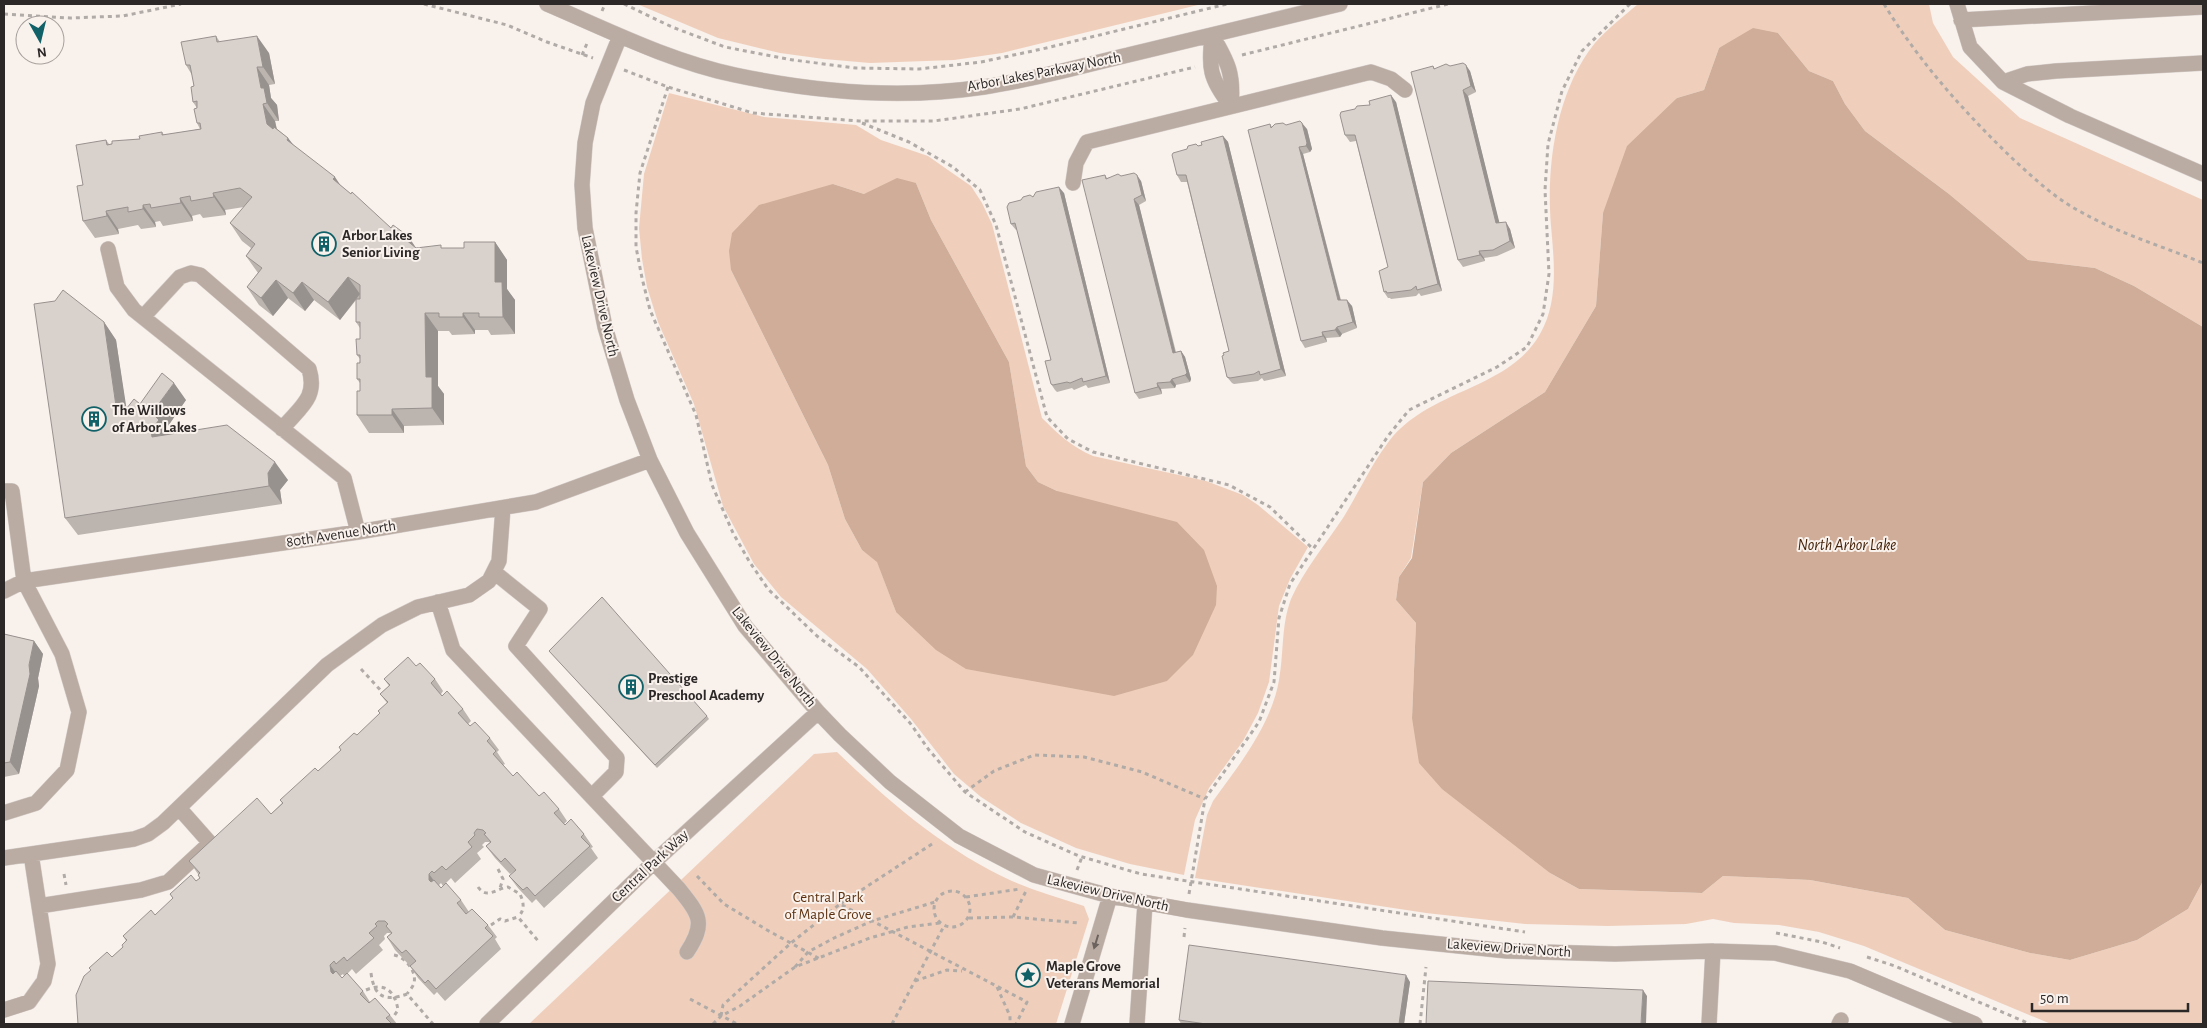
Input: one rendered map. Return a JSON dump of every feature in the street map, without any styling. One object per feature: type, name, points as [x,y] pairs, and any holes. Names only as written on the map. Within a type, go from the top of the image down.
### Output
[{"type":"street","name":"Arbor Lakes Parkway North","points":[[547,4],[680,60],[734,75],[795,86],[851,91],[930,92],[983,87],[1045,75],[1340,4]]},
{"type":"street","points":[[1957,4],[1970,47],[2003,82],[2070,116],[2203,174]]},
{"type":"street","points":[[1961,20],[2203,7]]},
{"type":"street","points":[[1212,35],[1210,63],[1216,88],[1231,106]]},
{"type":"street","name":"Lakeview Drive North","points":[[620,36],[593,103],[585,143],[582,194],[585,228],[605,328],[627,400],[650,460],[687,533],[745,626],[818,712],[890,782],[959,836],[1034,875],[1110,896],[1145,903],[1382,938],[1507,951],[1616,954],[1713,951],[1775,954],[1850,972],[1975,1024]]},
{"type":"street","points":[[2003,82],[2027,74],[2056,71],[2203,63]]},
{"type":"street","points":[[1073,183],[1076,163],[1087,142],[1371,72],[1391,79],[1405,90]]},
{"type":"street","points":[[108,249],[117,286],[134,310],[344,478],[358,532]]},
{"type":"street","points":[[143,317],[180,277],[191,273],[200,274],[309,369],[313,382],[311,394],[282,429]]},
{"type":"street","name":"80th Avenue North","points":[[4,591],[24,581],[358,532],[536,502],[650,460]]},
{"type":"street","points":[[4,491],[12,491],[24,581],[62,654],[79,712],[67,770],[36,803],[4,813]]},
{"type":"street","points":[[4,858],[134,839],[148,834],[179,808],[327,666],[382,625],[418,607],[469,595],[489,581],[499,561],[502,546],[504,508]]},
{"type":"street","points":[[494,572],[540,609],[516,646],[617,758],[616,772],[592,796]]},
{"type":"street","points":[[438,602],[453,650],[679,889],[698,916],[697,936],[687,952]]},
{"type":"street","name":"Central Park Way","points":[[487,1024],[654,862],[818,712]]},
{"type":"street","points":[[39,906],[142,890],[168,882],[214,848],[179,808]]},
{"type":"street","points":[[4,1010],[29,1002],[44,980],[48,964],[31,854]]},
{"type":"street","points":[[1072,1024],[1110,896]]},
{"type":"street","points":[[1137,1024],[1145,903]]},
{"type":"street","points":[[1709,1024],[1713,951]]},
{"type":"path","points":[[4,14],[70,18],[123,16],[181,4]]},
{"type":"path","points":[[424,4],[507,25],[582,55]]},
{"type":"path","points":[[624,4],[672,27],[725,47],[793,60],[856,68],[919,69],[981,62],[1226,4]]},
{"type":"path","points":[[1190,881],[1205,799],[1259,722],[1274,682],[1279,618],[1290,584],[1388,436],[1409,410],[1497,366],[1527,346],[1542,314],[1549,274],[1544,190],[1548,144],[1562,91],[1582,51],[1630,4]]},
{"type":"path","points":[[1884,4],[1939,80],[1988,136],[2045,188],[2078,211],[2115,230],[2170,249],[2203,263]]},
{"type":"path","points":[[668,87],[640,172],[636,213],[636,247],[650,310],[696,415],[712,485],[722,510],[749,561],[768,589],[817,636],[859,667],[910,723],[929,750],[965,792],[1025,832],[1080,856],[1141,874],[1427,918]]},
{"type":"path","points":[[859,121],[909,142],[954,167],[980,190],[996,225],[1047,417],[1068,439],[1093,452],[1229,486],[1270,507],[1313,550]]},
{"type":"path","points":[[361,668],[386,696]]},
{"type":"path","points":[[965,792],[994,771],[1034,756],[1084,757],[1142,772],[1205,799]]},
{"type":"path","points":[[721,1016],[723,1005],[791,943],[840,904],[932,844]]},
{"type":"path","points":[[498,869],[503,879],[499,889]]},
{"type":"path","points":[[697,876],[724,904],[820,959]]},
{"type":"path","points":[[478,887],[487,893],[495,892],[499,889],[512,888],[520,894],[524,906],[523,913],[518,918],[505,921],[500,919],[492,926]]},
{"type":"path","points":[[966,897],[1020,889]]},
{"type":"path","points":[[713,1024],[721,1016],[740,1006],[795,967],[808,952],[872,921],[935,902],[943,893],[949,891],[955,891],[966,897],[971,907],[969,918],[959,927],[944,926],[934,914],[935,902]]},
{"type":"path","points":[[1013,917],[1026,891]]},
{"type":"path","points":[[840,904],[997,988],[1027,1002],[1016,1024]]},
{"type":"path","points":[[969,918],[1013,917],[1079,923]]},
{"type":"path","points":[[518,918],[539,942]]},
{"type":"path","points":[[795,967],[892,932],[940,923]]},
{"type":"path","points":[[892,1024],[944,926]]},
{"type":"path","points":[[371,973],[374,986],[383,997],[396,998],[407,994],[414,984],[414,976],[401,956],[394,955]]},
{"type":"path","points":[[1420,1024],[1426,967]]},
{"type":"path","points":[[914,981],[947,970],[965,971]]},
{"type":"path","points":[[366,990],[374,986],[384,988],[396,998],[398,1010],[394,1016]]},
{"type":"path","points":[[997,988],[1010,1016],[1010,1024]]},
{"type":"path","points":[[407,994],[433,1024]]},
{"type":"path","points":[[690,999],[737,1024]]},
{"type":"green space","points":[[637,4],[1202,4],[1002,53],[954,60],[870,63],[780,53],[718,38]]},
{"type":"green space","points":[[1638,4],[1929,4],[1933,23],[1953,57],[2020,118],[2203,200],[2203,327],[2134,286],[2095,268],[2028,260],[1949,194],[1865,131],[1845,104],[1833,81],[1809,71],[1778,33],[1719,48],[1704,90],[1677,98],[1603,213],[1596,306],[1545,392],[1451,453],[1423,482],[1411,558],[1399,577],[1396,600],[1416,623],[1412,718],[1550,873],[1579,889],[1702,893],[1723,876],[1810,880],[1908,898],[1945,930],[2030,953],[2070,960],[2137,940],[2188,909],[2203,881],[2203,1024],[2051,1024],[1864,946],[1819,932],[1779,925],[1734,923],[1713,919],[1686,924],[1608,926],[1525,924],[1426,913],[1195,878],[1207,815],[1213,801],[1253,744],[1275,697],[1281,670],[1284,629],[1291,599],[1308,568],[1343,518],[1375,462],[1387,444],[1403,426],[1444,400],[1508,368],[1526,353],[1540,334],[1546,321],[1553,295],[1554,267],[1550,179],[1556,130],[1563,106],[1571,83],[1595,43]]},
{"type":"green space","points":[[669,93],[764,117],[856,125],[881,140],[928,156],[971,186],[992,224],[1042,418],[1078,449],[1093,456],[1206,481],[1243,495],[1258,505],[1308,547],[1290,579],[1279,606],[1269,682],[1258,713],[1243,741],[1209,788],[1195,820],[1184,875],[1130,864],[1076,848],[1021,823],[981,797],[954,774],[911,719],[867,669],[781,597],[754,564],[723,506],[694,404],[658,322],[647,287],[639,228],[644,174]],"holes":[[[916,183],[931,220],[1009,362],[1026,466],[1038,482],[1057,491],[896,612],[877,561],[862,550],[845,519],[828,465],[731,270],[833,184],[864,194]]]},
{"type":"green space","name":"Central Park of Maple Grove","points":[[837,752],[898,807],[964,855],[1012,881],[1084,906],[1089,919],[1056,1024],[529,1024],[814,754]]},
{"type":"water","name":"North Arbor Lake","points":[[1753,28],[1778,33],[1809,71],[1833,81],[1845,104],[1865,131],[1949,194],[2028,260],[2095,268],[2134,286],[2203,327],[2203,881],[2188,909],[2137,940],[2070,960],[2030,953],[1945,930],[1908,898],[1810,880],[1723,876],[1702,893],[1579,889],[1550,873],[1442,789],[1419,763],[1412,718],[1416,623],[1396,600],[1399,577],[1412,558],[1423,482],[1451,453],[1545,392],[1596,306],[1603,213],[1627,146],[1677,98],[1704,90],[1719,48]]},
{"type":"water","points":[[897,178],[916,183],[931,220],[1009,362],[1026,466],[1038,482],[1057,491],[1177,522],[1204,550],[1217,586],[1216,605],[1193,655],[1167,681],[1114,696],[966,669],[936,650],[896,612],[877,562],[862,550],[845,519],[828,465],[731,270],[729,251],[732,233],[759,205],[833,184],[864,194]]},
{"type":"building","name":"Arbor Lakes Senior Living","points":[[216,36],[217,42],[257,36],[263,67],[257,67],[261,88],[264,88],[267,103],[263,104],[267,124],[273,129],[274,127],[288,138],[287,140],[335,177],[333,179],[351,194],[352,192],[391,228],[393,225],[408,236],[405,239],[416,248],[441,245],[441,248],[464,248],[464,242],[495,242],[495,282],[502,282],[503,317],[479,317],[479,313],[463,313],[463,317],[439,317],[439,313],[425,313],[426,377],[432,377],[432,408],[392,409],[392,415],[357,415],[357,391],[360,391],[360,379],[357,379],[357,363],[360,363],[360,355],[357,355],[356,339],[360,339],[360,322],[356,322],[356,299],[360,299],[360,285],[348,277],[328,302],[302,282],[293,293],[276,280],[261,298],[247,287],[262,268],[246,256],[255,244],[230,223],[252,197],[240,188],[213,193],[214,197],[191,201],[190,196],[180,198],[181,203],[151,208],[150,204],[143,205],[143,209],[128,212],[128,207],[106,211],[107,216],[83,221],[77,186],[83,185],[76,145],[106,140],[107,145],[112,144],[112,141],[140,139],[139,136],[162,132],[162,135],[201,129],[200,123],[197,123],[194,109],[197,108],[197,101],[193,102],[191,87],[194,86],[190,65],[186,65],[181,42]]},
{"type":"building","points":[[1463,63],[1466,65],[1471,86],[1463,90],[1496,223],[1506,222],[1510,241],[1493,250],[1479,251],[1480,255],[1458,260],[1411,72],[1433,66],[1434,69],[1446,64],[1450,66]]},
{"type":"building","points":[[1391,95],[1438,284],[1417,290],[1416,286],[1411,290],[1387,293],[1386,291],[1384,292],[1379,271],[1388,267],[1355,135],[1345,135],[1340,115],[1341,112],[1355,109],[1357,106],[1370,105],[1369,101]]},
{"type":"building","points":[[1300,121],[1307,143],[1306,146],[1299,147],[1338,300],[1347,300],[1353,322],[1337,327],[1335,330],[1322,332],[1323,336],[1301,341],[1248,130],[1270,124],[1271,128],[1275,124],[1283,123],[1286,125]]},
{"type":"building","points":[[1223,136],[1281,369],[1260,375],[1259,371],[1254,374],[1230,378],[1227,377],[1222,356],[1224,355],[1223,353],[1229,351],[1186,175],[1177,175],[1172,155],[1187,149],[1188,146],[1202,145],[1201,142]]},
{"type":"building","points":[[1134,173],[1137,175],[1142,195],[1134,199],[1173,353],[1181,351],[1187,373],[1172,379],[1170,382],[1157,383],[1158,387],[1135,393],[1082,180],[1105,175],[1106,179],[1118,174],[1121,176]]},
{"type":"building","points":[[1059,187],[1106,376],[1083,382],[1082,378],[1070,383],[1053,385],[1051,384],[1045,361],[1051,360],[1015,223],[1011,224],[1007,207],[1009,203],[1021,200],[1023,197],[1030,195],[1033,197],[1036,192]]},
{"type":"building","name":"The Willows of Arbor Lakes","points":[[63,290],[104,322],[117,413],[123,413],[134,399],[140,404],[162,373],[174,383],[152,413],[159,420],[151,430],[152,437],[227,425],[275,462],[268,473],[269,486],[65,518],[34,304],[55,301]]},
{"type":"building","name":"Prestige Preschool Academy","points":[[602,597],[707,716],[655,765],[549,651]]},
{"type":"building","points":[[4,634],[34,641],[29,665],[30,674],[10,762],[4,763]]},
{"type":"building","points":[[408,657],[416,666],[420,663],[435,679],[431,683],[442,696],[447,691],[463,709],[458,713],[470,726],[475,722],[490,738],[487,741],[496,751],[493,754],[513,776],[517,772],[539,796],[544,792],[559,809],[554,813],[565,825],[571,819],[584,834],[581,837],[590,846],[535,896],[527,887],[523,890],[509,876],[516,870],[505,858],[501,862],[486,846],[491,842],[484,834],[486,833],[483,830],[477,829],[474,833],[475,835],[468,842],[472,847],[446,870],[442,866],[434,873],[432,871],[429,874],[429,880],[431,882],[434,880],[441,888],[446,883],[461,900],[457,903],[466,914],[472,909],[488,925],[485,928],[493,936],[436,989],[428,980],[425,983],[410,966],[416,961],[406,950],[402,953],[387,937],[392,933],[386,926],[388,924],[385,921],[378,921],[375,924],[377,926],[369,933],[374,938],[347,961],[344,957],[336,964],[334,961],[330,965],[333,974],[336,971],[342,978],[347,973],[363,991],[360,994],[369,1003],[375,998],[390,1015],[386,1018],[392,1024],[78,1024],[76,995],[84,976],[91,970],[89,968],[107,952],[112,957],[123,947],[122,945],[127,940],[123,936],[151,910],[155,915],[173,898],[170,894],[191,875],[196,881],[200,878],[198,875],[200,873],[189,861],[257,798],[271,814],[283,803],[280,800],[315,768],[318,771],[341,750],[339,747],[354,733],[357,735],[380,713],[378,711],[388,702],[380,694],[390,685],[384,679]]},
{"type":"building","points":[[1189,945],[1406,975],[1399,1024],[1206,1024],[1179,1020]]},
{"type":"building","points":[[1428,981],[1643,990],[1641,1024],[1426,1024]]},
{"type":"place","name":"Arbor Lakes Senior Living","points":[[324,244]]},
{"type":"place","name":"The Willows of Arbor Lakes","points":[[94,419]]},
{"type":"place","name":"Prestige Preschool Academy","points":[[631,687]]},
{"type":"place","name":"Maple Grove Veterans Memorial","points":[[1028,975]]}]
